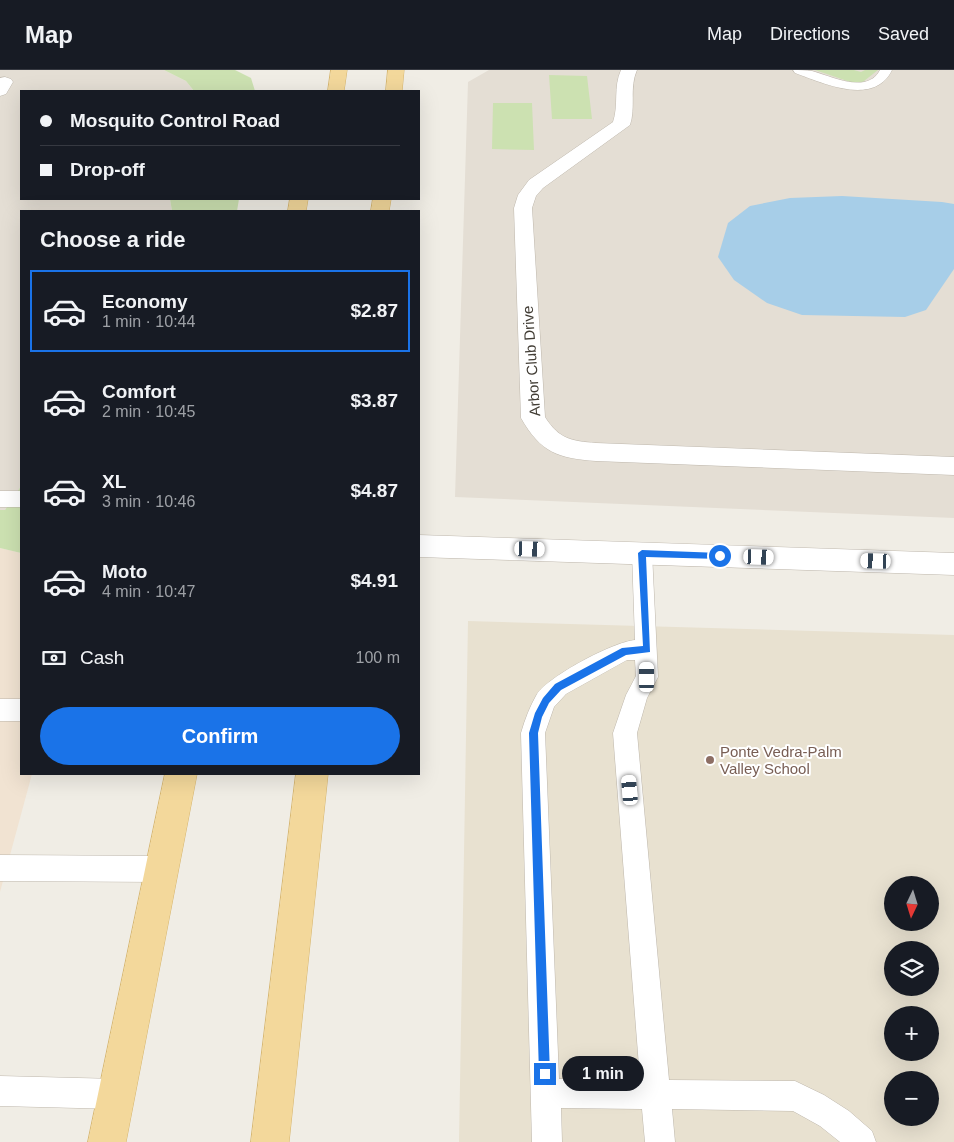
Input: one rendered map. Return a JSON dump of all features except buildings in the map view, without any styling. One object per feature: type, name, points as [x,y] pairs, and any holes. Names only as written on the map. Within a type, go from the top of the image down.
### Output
[{"type":"main road","points":[[336,90],[338,70]]},
{"type":"main road","points":[[394,90],[396,70]]},
{"type":"main road","points":[[107,1142],[181,775]]},
{"type":"main road","points":[[270,1142],[312,775]]},
{"type":"street","name":"Arbor Club Drive","points":[[629,70],[624,78],[626,115],[621,125],[536,184],[528,195],[523,208],[533,418],[542,435],[549,441],[572,450],[596,452],[954,466]]},
{"type":"street","points":[[420,546],[954,564]]},
{"type":"lane","points":[[800,70],[839,85],[863,87],[882,78],[886,70]]},
{"type":"lane","points":[[0,499],[20,499]]},
{"type":"lane","points":[[642,553],[647,677],[637,695],[625,732],[660,1142]]},
{"type":"lane","points":[[547,1142],[533,733],[542,708],[558,687],[624,651],[647,649]]},
{"type":"lane","points":[[0,710],[20,710]]},
{"type":"lane","points":[[0,868],[162,869]]},
{"type":"lane","points":[[0,1091],[117,1094]]},
{"type":"lane","points":[[546,1094],[795,1096],[825,1110],[848,1128],[861,1142]]},
{"type":"shaded area","points":[[0,70],[164,70],[186,81],[193,90],[20,90],[20,200],[170,200],[172,210],[20,210],[20,488],[5,510],[0,510]]},
{"type":"shaded area","points":[[489,70],[954,70],[954,518],[455,497],[468,82]]},
{"type":"shaded area","points":[[0,548],[20,553],[20,775],[32,775],[0,892]]},
{"type":"shaded area","name":"Ponte Vedra-Palm Valley School","points":[[468,621],[954,635],[954,1142],[459,1142]]},
{"type":"green space","points":[[164,70],[235,70],[251,78],[255,90],[193,90],[186,81]]},
{"type":"green space","points":[[815,70],[854,70],[861,72],[865,70],[878,70],[859,85]]},
{"type":"green space","points":[[549,75],[587,76],[592,119],[552,119]]},
{"type":"green space","points":[[493,103],[532,103],[534,150],[492,149]]},
{"type":"green space","points":[[170,200],[239,200],[237,210],[172,210]]},
{"type":"green space","points":[[20,488],[20,553],[0,548],[0,510],[5,510]]},
{"type":"water","points":[[842,196],[954,204],[954,269],[926,310],[905,317],[802,315],[767,303],[734,280],[718,257],[728,223],[750,206],[790,198]]},
{"type":"place","name":"Ponte Vedra-Palm Valley School","points":[[710,760]]},
{"type":"route","points":[[545,1074],[533,733],[538,716],[546,700],[558,687],[624,651],[647,649],[642,553],[720,556]]}]
